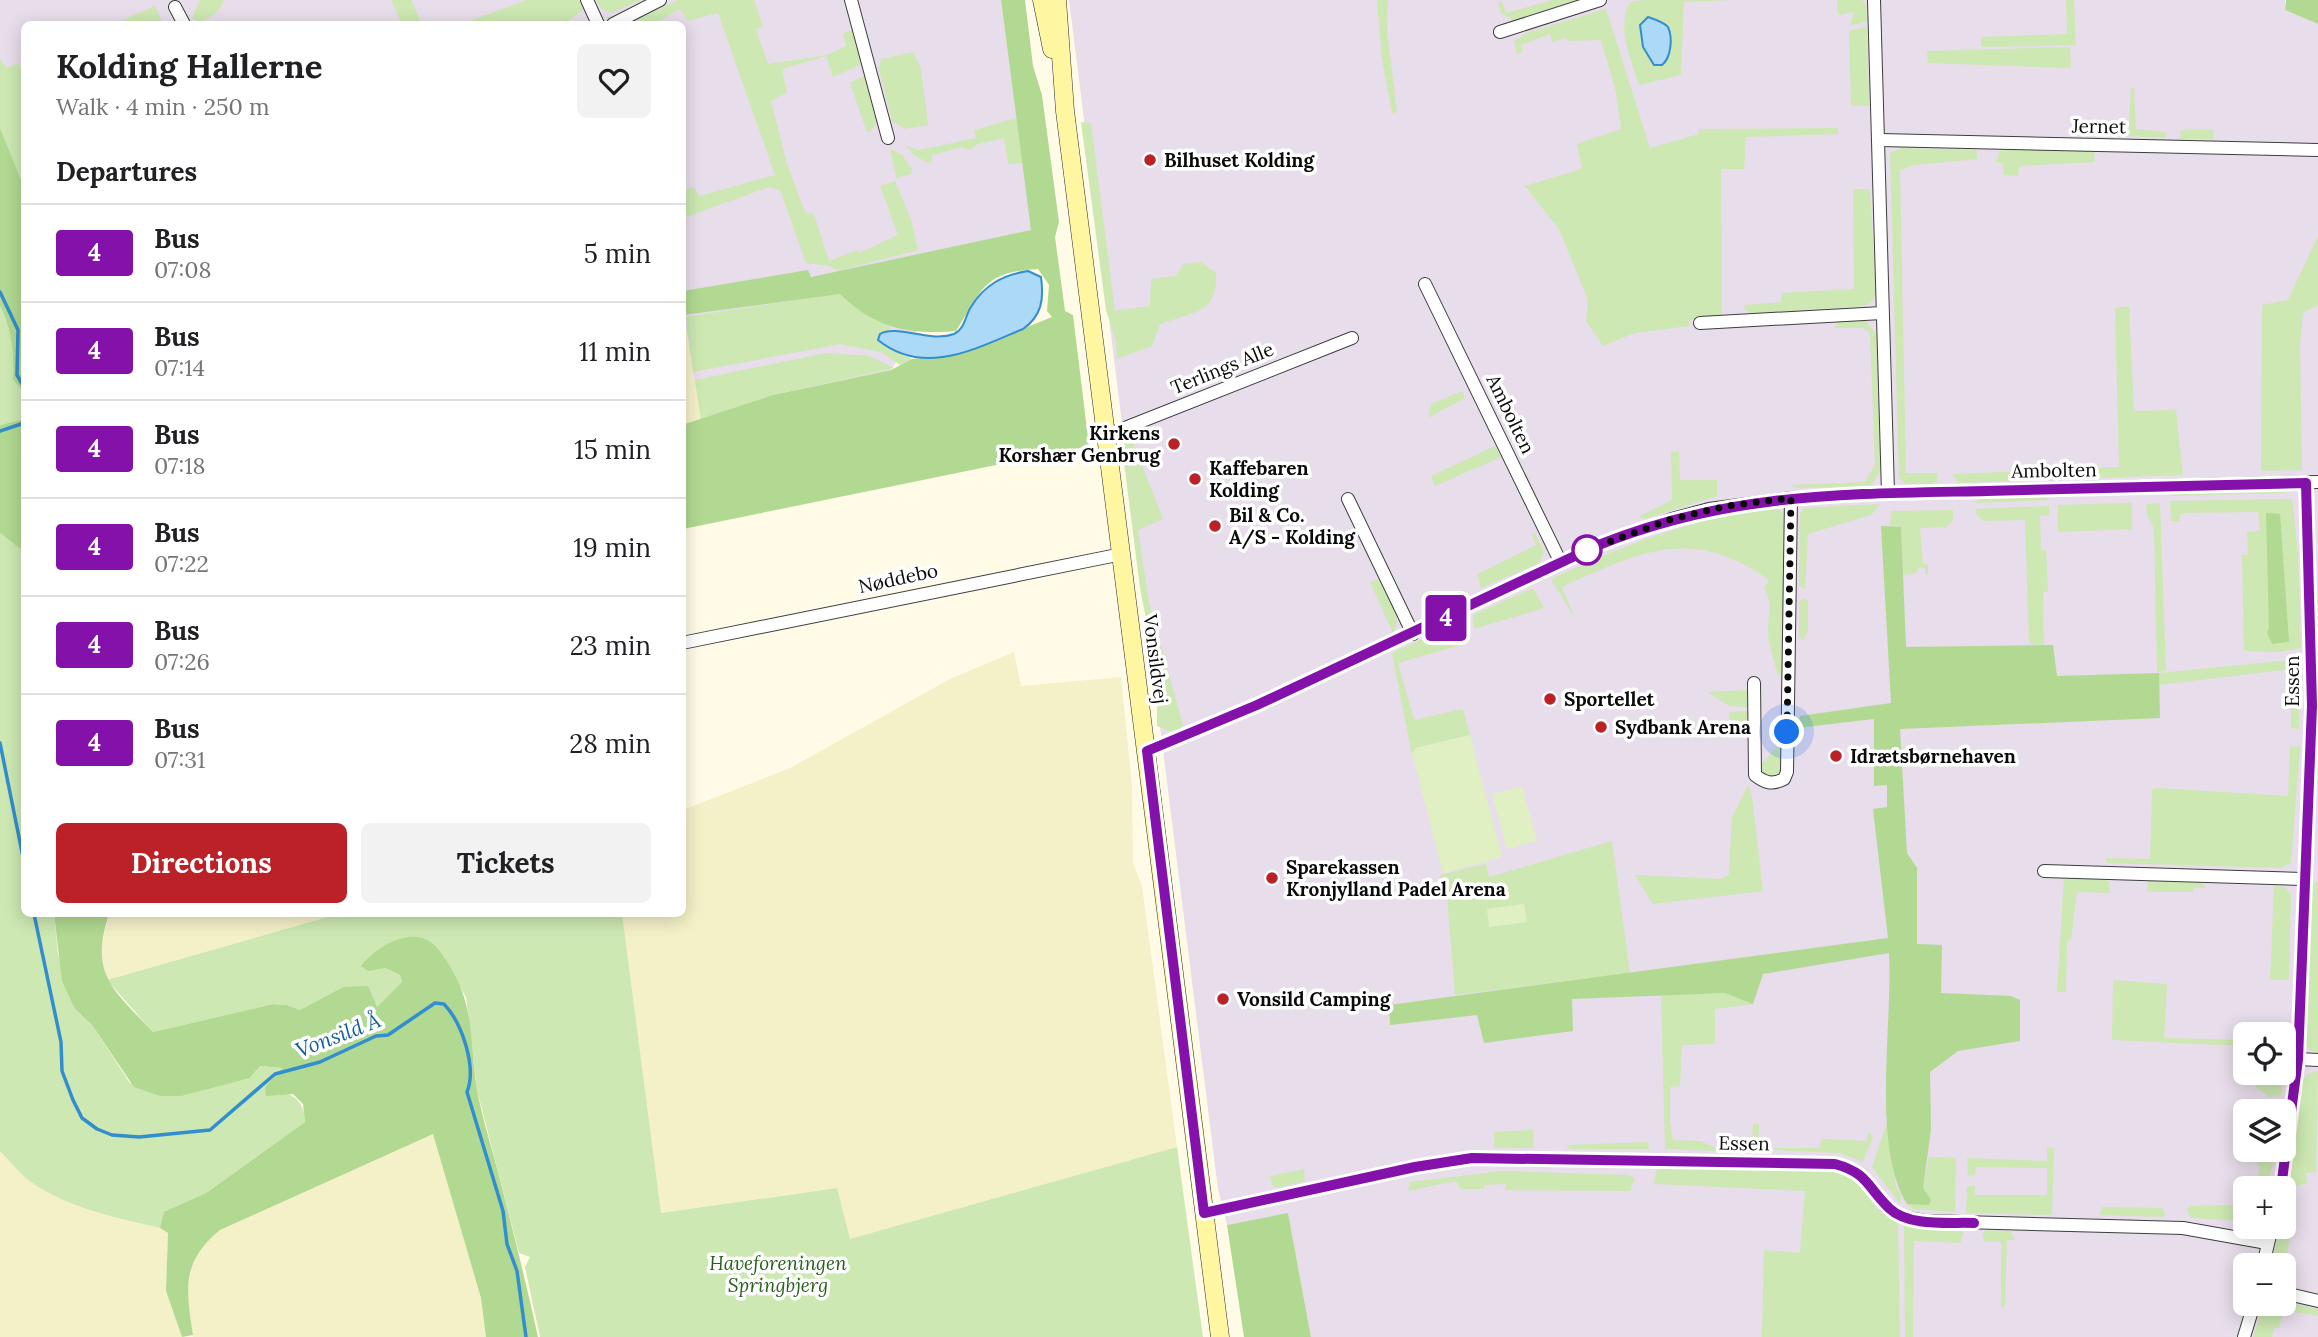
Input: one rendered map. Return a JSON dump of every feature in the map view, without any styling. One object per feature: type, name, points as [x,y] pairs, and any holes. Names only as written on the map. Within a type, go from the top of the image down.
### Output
[{"type":"main road","name":"Vonsildvej","points":[[1042,0],[1065,111]]},
{"type":"main road","name":"Vonsildvej","points":[[1057,5],[1065,111],[1220,1337]]},
{"type":"street","points":[[587,0],[596,21]]},
{"type":"street","points":[[619,21],[660,0]]},
{"type":"street","points":[[851,0],[888,138]]},
{"type":"street","points":[[1500,32],[1600,0]]},
{"type":"street","points":[[1874,0],[1888,493]]},
{"type":"street","points":[[175,7],[182,21]]},
{"type":"street","name":"Jernet","points":[[1880,140],[2318,150]]},
{"type":"street","name":"Ambolten","points":[[1425,284],[1561,563]]},
{"type":"street","points":[[1700,323],[1882,313]]},
{"type":"street","name":"Terlings Alle","points":[[1107,435],[1352,338]]},
{"type":"street","name":"Ambolten","points":[[1147,751],[1413,634],[1561,563],[1672,519],[1727,506],[1791,498],[1888,493],[2312,482]]},
{"type":"street","name":"Essen","points":[[2283,1176],[2298,1059],[2303,879],[2312,706],[2312,482]]},
{"type":"street","points":[[1754,684],[1755,775],[1763,782],[1775,783],[1784,779],[1787,772],[1791,498]]},
{"type":"street","points":[[1348,499],[1413,634]]},
{"type":"street","name":"Nøddebo","points":[[686,642],[1122,554]]},
{"type":"street","points":[[2044,870],[2303,879]]},
{"type":"street","points":[[2298,1059],[2318,1060]]},
{"type":"street","name":"Essen","points":[[1204,1213],[1415,1167],[1472,1158],[1835,1164],[1854,1169],[1868,1181],[1889,1209],[1903,1216],[1926,1221],[2183,1228],[2267,1243]]},
{"type":"street","points":[[2265,1253],[2268,1239]]},
{"type":"street","points":[[2296,1296],[2318,1301]]},
{"type":"street","points":[[2244,1337],[2250,1316]]},
{"type":"shaded area","points":[[0,0],[1001,0],[1032,230],[975,243],[891,370],[773,395],[686,424],[686,21],[21,21],[21,180],[0,128]]},
{"type":"shaded area","points":[[1069,0],[2285,0],[2285,10],[2318,24],[2318,1337],[1311,1337],[1288,1214],[1227,1225],[1218,1189]]},
{"type":"shaded area","points":[[686,327],[701,419],[686,424]]},
{"type":"shaded area","points":[[1014,652],[1021,686],[1121,677],[1132,785],[1133,863],[1142,886],[1177,1147],[849,1240],[836,1188],[661,1213],[621,917],[686,917],[686,809],[790,768],[950,679]]},
{"type":"shaded area","points":[[108,917],[328,917],[107,980],[100,953]]},
{"type":"shaded area","points":[[433,1133],[481,1298],[486,1337],[193,1337],[187,1295],[193,1258],[201,1245],[220,1230]]},
{"type":"shaded area","points":[[0,1151],[30,1181],[121,1219],[160,1228],[168,1233],[166,1291],[182,1337],[0,1337]]},
{"type":"green space","points":[[200,0],[224,0],[211,17],[203,21],[192,18]]},
{"type":"green space","points":[[391,0],[411,0],[421,21],[401,21]]},
{"type":"green space","points":[[526,0],[579,0],[583,10],[568,21],[470,21]]},
{"type":"green space","points":[[596,0],[642,0],[611,13],[600,8]]},
{"type":"green space","points":[[677,0],[754,0],[763,27],[756,29],[768,64],[827,55],[846,46],[843,34],[853,29],[862,64],[833,77],[826,56],[782,69],[787,92],[771,101],[787,164],[805,212],[814,214],[829,261],[858,250],[859,253],[898,235],[880,186],[895,181],[912,222],[918,250],[837,271],[830,266],[806,263],[780,190],[769,187],[686,217],[686,190],[694,187],[699,196],[775,175],[718,13],[688,21],[680,9],[658,21],[635,21]]},
{"type":"green space","points":[[1001,0],[1025,0],[1033,66],[1042,95],[1059,222],[1055,237],[1065,311],[1073,315],[1089,446],[686,528],[686,424],[773,395],[891,370],[912,359],[963,353],[1052,317],[1047,311],[1049,285],[1038,269],[1006,274],[986,285],[956,331],[923,332],[893,327],[866,315],[840,294],[686,315],[686,290],[808,270],[811,277],[1031,230]]},
{"type":"green space","points":[[1377,0],[1388,0],[1387,31],[1397,112],[1392,113],[1382,59]]},
{"type":"green space","points":[[1553,0],[1580,0],[1514,21],[1501,13],[1498,3],[1502,1],[1506,13]]},
{"type":"green space","points":[[1733,0],[1684,2],[1681,75],[1639,85],[1626,43],[1624,22],[1630,2]]},
{"type":"green space","points":[[1837,0],[1862,0],[1866,4],[1867,22],[1850,26],[1854,12],[1838,15]]},
{"type":"green space","points":[[2066,0],[2074,0],[2076,45],[1981,47],[1981,37],[2067,34]]},
{"type":"green space","points":[[2286,0],[2318,0],[2318,24],[2285,10]]},
{"type":"green space","points":[[155,6],[162,21],[121,21]]},
{"type":"green space","points":[[1606,9],[1650,148],[1699,134],[1699,129],[1838,128],[1838,134],[1746,137],[1744,169],[1721,169],[1722,315],[1690,320],[1689,326],[1635,333],[1603,346],[1586,321],[1588,300],[1559,229],[1525,186],[1582,169],[1577,144],[1621,129],[1616,92],[1601,40],[1568,41],[1565,37],[1553,43],[1550,34],[1521,45],[1523,52],[1517,54],[1514,41],[1529,32]]},
{"type":"green space","points":[[1867,27],[1869,106],[1851,106],[1849,31]]},
{"type":"green space","points":[[2070,47],[2071,68],[1928,63],[1927,51]]},
{"type":"green space","points":[[913,52],[921,68],[928,125],[905,129],[892,121],[879,69],[881,59]]},
{"type":"green space","points":[[0,59],[7,68],[18,63],[21,68],[21,180],[0,128]]},
{"type":"green space","points":[[866,75],[877,122],[870,132],[867,132],[850,83]]},
{"type":"green space","points":[[2131,88],[2134,88],[2136,129],[2166,132],[2166,138],[2128,136]]},
{"type":"green space","points":[[1016,118],[1023,163],[1008,164],[1004,138],[978,144],[970,150],[962,147],[932,155],[931,164],[915,156],[905,145],[919,150],[976,138],[974,130]]},
{"type":"green space","points":[[1081,122],[1091,123],[1115,311],[1150,306],[1151,279],[1176,276],[1183,264],[1201,262],[1216,273],[1216,286],[1208,304],[1193,313],[1160,324],[1152,346],[1117,359],[1116,342],[1106,310]]},
{"type":"green space","points":[[0,128],[21,180],[21,389],[13,380],[11,342],[0,306]]},
{"type":"green space","points":[[2181,130],[2214,130],[2213,139],[2180,139]]},
{"type":"green space","points":[[890,148],[902,155],[912,169],[911,174],[896,178]]},
{"type":"green space","points":[[1902,148],[1976,150],[1978,159],[1915,165],[1900,170],[1906,473],[1938,473],[1937,481],[1932,484],[1906,484],[1899,478],[1890,153]]},
{"type":"green space","points":[[2000,149],[2094,151],[2095,162],[2019,166],[2018,176],[2004,175],[2003,163],[1996,163]]},
{"type":"green space","points":[[1853,189],[1870,189],[1876,293],[1873,300],[1865,306],[1753,314],[1745,310],[1744,305],[1782,302],[1781,293],[1854,289]]},
{"type":"green space","points":[[2318,236],[2318,305],[2303,313],[2300,344],[2302,470],[2261,471],[2262,305],[2288,300]]},
{"type":"green space","points":[[840,293],[890,327],[891,330],[880,334],[878,340],[912,359],[900,365],[881,352],[840,344],[693,372],[686,317]]},
{"type":"green space","points":[[0,306],[11,342],[13,380],[21,389],[21,420],[0,425]]},
{"type":"green space","points":[[2129,306],[2134,411],[2176,410],[2183,475],[2093,478],[2092,468],[2119,467],[2115,308]]},
{"type":"green space","points":[[1865,320],[1877,335],[1881,469],[1872,484],[1862,487],[1796,488],[1790,485],[1865,482],[1875,465],[1870,332],[1863,328],[1834,328],[1838,322]]},
{"type":"green space","points":[[826,353],[869,356],[894,368],[773,395],[701,419],[695,380]]},
{"type":"green space","points":[[1462,391],[1465,398],[1428,418],[1431,404]]},
{"type":"green space","points":[[21,420],[21,550],[0,533],[0,425]]},
{"type":"green space","points":[[1131,437],[1163,519],[1138,530],[1149,603],[1183,725],[1180,730],[1169,731],[1157,726],[1157,675],[1140,588],[1121,439]]},
{"type":"green space","points":[[1495,446],[1501,457],[1435,486],[1431,476]]},
{"type":"green space","points":[[1671,452],[1679,452],[1680,480],[1717,480],[1717,496],[1644,519],[1638,517],[1672,500]]},
{"type":"green space","points":[[2075,469],[2074,479],[1958,483],[1953,474]]},
{"type":"green space","points":[[2276,488],[2286,493],[2171,496],[2173,492]]},
{"type":"green space","points":[[2045,496],[2048,500],[1975,503],[1979,498]]},
{"type":"green space","points":[[2292,499],[2298,552],[2301,648],[2281,652],[2244,651],[2242,555],[2248,555],[2247,532],[2260,531],[2258,512],[2181,513],[2179,521],[2171,521],[2170,501]]},
{"type":"green space","points":[[2132,503],[2132,529],[2058,532],[2058,505]]},
{"type":"green space","points":[[2160,503],[2166,670],[2157,672],[2154,528],[2147,515],[2146,504]]},
{"type":"green space","points":[[1880,504],[1871,515],[1808,534],[1805,589],[1799,586],[1800,514],[1804,508]]},
{"type":"green space","points":[[2049,506],[2049,516],[2040,515],[2041,550],[2046,550],[2048,591],[2043,592],[2044,645],[2029,644],[2025,520],[1983,521],[1976,514],[1976,509]]},
{"type":"green space","points":[[1776,508],[1782,512],[1785,520],[1782,674],[1778,676],[1768,636],[1770,604],[1764,588],[1769,580],[1741,563],[1715,553],[1690,549],[1666,550],[1616,563],[1562,587],[1575,619],[1551,579],[1606,555],[1688,525]]},
{"type":"green space","points":[[1953,510],[1953,520],[1946,527],[1920,528],[1923,564],[1928,565],[1928,575],[1925,575],[1925,568],[1918,567],[1917,573],[1903,575],[1901,528],[1890,526],[1891,511]]},
{"type":"green space","points":[[2266,513],[2280,514],[2289,642],[2272,644],[2267,633]]},
{"type":"green space","points":[[1881,526],[1901,527],[1906,647],[2053,645],[2057,676],[2159,673],[2160,718],[1900,729],[1907,853],[1917,868],[1917,944],[1942,945],[1941,993],[2011,996],[2020,1000],[2020,1041],[1958,1051],[1930,1072],[1931,1129],[1923,1188],[1931,1200],[1929,1205],[1907,1204],[1896,1179],[1890,1150],[1886,1083],[1889,953],[1763,974],[1753,1004],[1725,993],[1572,999],[1573,1031],[1484,1043],[1477,1015],[1390,1025],[1389,1005],[1888,938],[1873,809],[1887,807],[1887,785],[1874,786],[1874,719],[1797,728],[1800,716],[1891,703]]},
{"type":"green space","points":[[0,533],[21,550],[21,917],[54,917],[58,954],[75,1009],[92,1025],[130,1083],[221,1084],[250,1078],[260,1066],[282,1068],[265,1087],[281,1091],[298,1101],[302,1106],[305,1122],[206,1193],[165,1212],[160,1228],[93,1211],[61,1199],[31,1182],[0,1151]]},
{"type":"green space","points":[[1531,533],[1535,533],[1544,553],[1539,563],[1481,588],[1477,574],[1536,545]]},
{"type":"green space","points":[[1379,579],[1396,612],[1393,633],[1370,582]]},
{"type":"green space","points":[[1533,588],[1544,608],[1474,629],[1473,615]]},
{"type":"green space","points":[[1803,598],[1808,601],[1808,631],[1803,640],[1799,638],[1799,602]]},
{"type":"green space","points":[[1459,624],[1465,644],[1398,663],[1414,720],[1463,709],[1470,735],[1415,748],[1412,755],[1392,653]]},
{"type":"green space","points":[[2300,659],[2299,729],[2291,728],[2291,669],[2159,685],[2159,673]]},
{"type":"green space","points":[[1748,690],[1748,707],[1729,706],[1708,692]]},
{"type":"green space","points":[[1748,711],[1748,733],[1736,733],[1736,723],[1730,722],[1729,712]]},
{"type":"green space","points":[[1470,735],[1502,857],[1443,873],[1412,753],[1416,748]]},
{"type":"green space","points":[[1781,742],[1781,768],[1775,780],[1763,774],[1760,766]]},
{"type":"green space","points":[[2300,746],[2291,863],[2281,868],[2107,863],[2106,858],[2150,859],[2152,790],[2156,788],[2288,796],[2290,747]]},
{"type":"green space","points":[[1748,785],[1752,796],[1763,891],[1653,904],[1635,875],[1721,879],[1729,874],[1732,817]]},
{"type":"green space","points":[[1522,786],[1537,841],[1507,849],[1492,794]]},
{"type":"green space","points":[[1612,841],[1630,973],[1455,995],[1447,896],[1440,875],[1486,864],[1489,877]]},
{"type":"green space","points":[[2064,876],[2103,877],[2109,882],[2110,893],[2077,892],[2071,940],[2067,941],[2066,992],[2057,992]]},
{"type":"green space","points":[[2148,880],[2201,882],[2206,888],[2194,888],[2193,892],[2147,892]]},
{"type":"green space","points":[[2318,880],[2318,1054],[2311,1051],[2303,1041],[2310,887]]},
{"type":"green space","points":[[2274,886],[2285,887],[2291,894],[2289,980],[2270,980]]},
{"type":"green space","points":[[1524,904],[1527,922],[1489,927],[1487,909]]},
{"type":"green space","points":[[54,917],[108,917],[102,952],[108,980],[153,1032],[273,1004],[300,1010],[343,987],[368,986],[377,1007],[402,982],[400,975],[385,968],[368,971],[361,966],[387,944],[409,937],[429,941],[451,967],[465,1001],[479,1100],[538,1337],[486,1337],[481,1298],[433,1134],[220,1230],[198,1253],[192,1265],[188,1290],[193,1335],[182,1337],[166,1291],[168,1233],[160,1228],[164,1212],[206,1193],[305,1122],[303,1104],[293,1094],[266,1096],[265,1087],[282,1068],[260,1066],[250,1078],[181,1096],[160,1096],[134,1087],[92,1025],[75,1009],[62,981]]},
{"type":"green space","name":"Haveforeningen Springbjerg","points":[[328,917],[622,917],[661,1213],[837,1188],[850,1239],[1177,1147],[1203,1337],[540,1337],[525,1267],[530,1257],[519,1253],[477,1090],[466,997],[436,947],[376,968],[385,968],[400,975],[402,983],[376,1008],[343,987],[300,1010],[273,1004],[153,1032],[107,980]]},
{"type":"green space","points":[[2113,980],[2167,984],[2164,1038],[2233,1040],[2233,1045],[2112,1040]]},
{"type":"green space","points":[[1725,993],[1753,1004],[1715,1009],[1715,1044],[1682,1045],[1680,1086],[1670,1087],[1673,1140],[1701,1141],[1721,1151],[1665,1149],[1661,995]]},
{"type":"green space","points":[[2318,1071],[2316,1172],[2306,1173],[2307,1183],[2296,1186],[2296,1176],[2289,1176],[2291,1162],[2296,1162],[2296,1125],[2302,1081],[2308,1074]]},
{"type":"green space","points":[[2256,1085],[2282,1085],[2281,1095],[2269,1097]]},
{"type":"green space","points":[[1887,1122],[1896,1187],[1901,1195],[1900,1204],[1872,1167]]},
{"type":"green space","points":[[1753,1124],[1759,1124],[1758,1152],[1735,1151],[1736,1142],[1752,1141]]},
{"type":"green space","points":[[1533,1130],[1534,1148],[1494,1148],[1494,1132]]},
{"type":"green space","points":[[1868,1131],[1873,1137],[1863,1162],[1840,1153],[1774,1150],[1819,1148],[1822,1139],[1867,1141]]},
{"type":"green space","points":[[1648,1142],[1649,1149],[1570,1149],[1566,1145]]},
{"type":"green space","points":[[2047,1147],[2054,1148],[2052,1215],[1966,1213],[1967,1186],[1975,1186],[1975,1195],[2047,1195],[2047,1168],[1976,1167],[1975,1175],[1968,1176],[1967,1158],[2047,1161]]},
{"type":"green space","points":[[1929,1157],[1956,1158],[1955,1212],[1913,1209],[1907,1204],[1929,1204],[1931,1200],[1923,1188]]},
{"type":"green space","points":[[2274,1162],[2269,1176],[2258,1176],[2260,1167],[2257,1164]]},
{"type":"green space","points":[[1664,1167],[1836,1172],[1858,1181],[1876,1208],[1898,1223],[1900,1337],[1762,1337],[1764,1250],[1800,1253],[1805,1191],[1654,1184],[1656,1171]]},
{"type":"green space","points":[[1304,1169],[1305,1181],[1278,1188],[1272,1185],[1270,1176]]},
{"type":"green space","points":[[1503,1171],[1628,1175],[1635,1178],[1630,1191],[1506,1190],[1505,1184],[1484,1185],[1484,1189],[1460,1189],[1456,1181],[1408,1191],[1410,1182]]},
{"type":"green space","points":[[2233,1205],[2233,1221],[2191,1218],[2187,1210],[2190,1206]]},
{"type":"green space","points":[[2102,1207],[2162,1208],[2165,1213],[2164,1217],[2100,1215]]},
{"type":"green space","points":[[1288,1213],[1311,1337],[1244,1337],[1227,1225]]},
{"type":"green space","points":[[1904,1226],[1960,1229],[1964,1234],[1960,1243],[1914,1241],[1913,1337],[1905,1337]]},
{"type":"green space","points":[[1986,1230],[2010,1231],[2015,1240],[2007,1240],[2005,1307],[2001,1307],[2001,1242],[1985,1242],[1982,1234]]},
{"type":"green space","points":[[2277,1239],[2290,1239],[2287,1253],[2274,1253]]},
{"type":"green space","points":[[2296,1304],[2318,1309],[2318,1316],[2296,1312]]},
{"type":"green space","points":[[2260,1316],[2282,1316],[2279,1328],[2274,1328],[2272,1337],[2253,1337]]},
{"type":"water","points":[[1648,17],[1664,24],[1670,32],[1669,53],[1662,65],[1654,65],[1643,47],[1640,25]]},
{"type":"water","points":[[1028,271],[1041,277],[1042,300],[1038,313],[1023,329],[968,351],[931,358],[913,357],[895,351],[878,340],[880,334],[887,331],[935,336],[954,334],[963,326],[976,299],[988,287],[1002,278]]},
{"type":"waterway","points":[[0,292],[18,330],[17,375],[21,382]]},
{"type":"waterway","points":[[0,431],[21,424]]},
{"type":"waterway","name":"Vonsild Å","points":[[0,743],[21,847]]},
{"type":"waterway","name":"Vonsild Å","points":[[35,917],[61,1042],[62,1071],[82,1118],[97,1129],[112,1135],[139,1137],[210,1130],[275,1074],[320,1062],[376,1036],[388,1035],[435,1003],[444,1004],[457,1022],[469,1058],[470,1082],[467,1092],[503,1211],[507,1244],[517,1271],[526,1337]]},
{"type":"bus line","name":"4","points":[[1974,1223],[1926,1221],[1903,1216],[1889,1209],[1868,1181],[1854,1169],[1835,1164],[1472,1158],[1447,1160],[1204,1213],[1147,751],[1257,705],[1413,634],[1596,546],[1654,524],[1709,509],[1785,498],[1888,493],[2306,483],[2312,706],[2303,874],[2298,1059],[2283,1176]]},
{"type":"place","name":"Bilhuset Kolding","points":[[1150,160]]},
{"type":"place","name":"Kirkens Korshær Genbrug","points":[[1174,444]]},
{"type":"place","name":"Kaffebaren Kolding","points":[[1195,479]]},
{"type":"place","name":"Bil & Co. A/S - Kolding","points":[[1215,526]]},
{"type":"place","name":"Sportellet","points":[[1550,699]]},
{"type":"place","name":"Sydbank Arena","points":[[1601,727]]},
{"type":"place","name":"Idrætsbørnehaven","points":[[1836,756]]},
{"type":"place","name":"Sparekassen Kronjylland Padel Arena","points":[[1272,878]]},
{"type":"place","name":"Vonsild Camping","points":[[1223,999]]},
{"type":"route","points":[[1587,550],[1635,531],[1709,509],[1791,498],[1787,732]]}]
